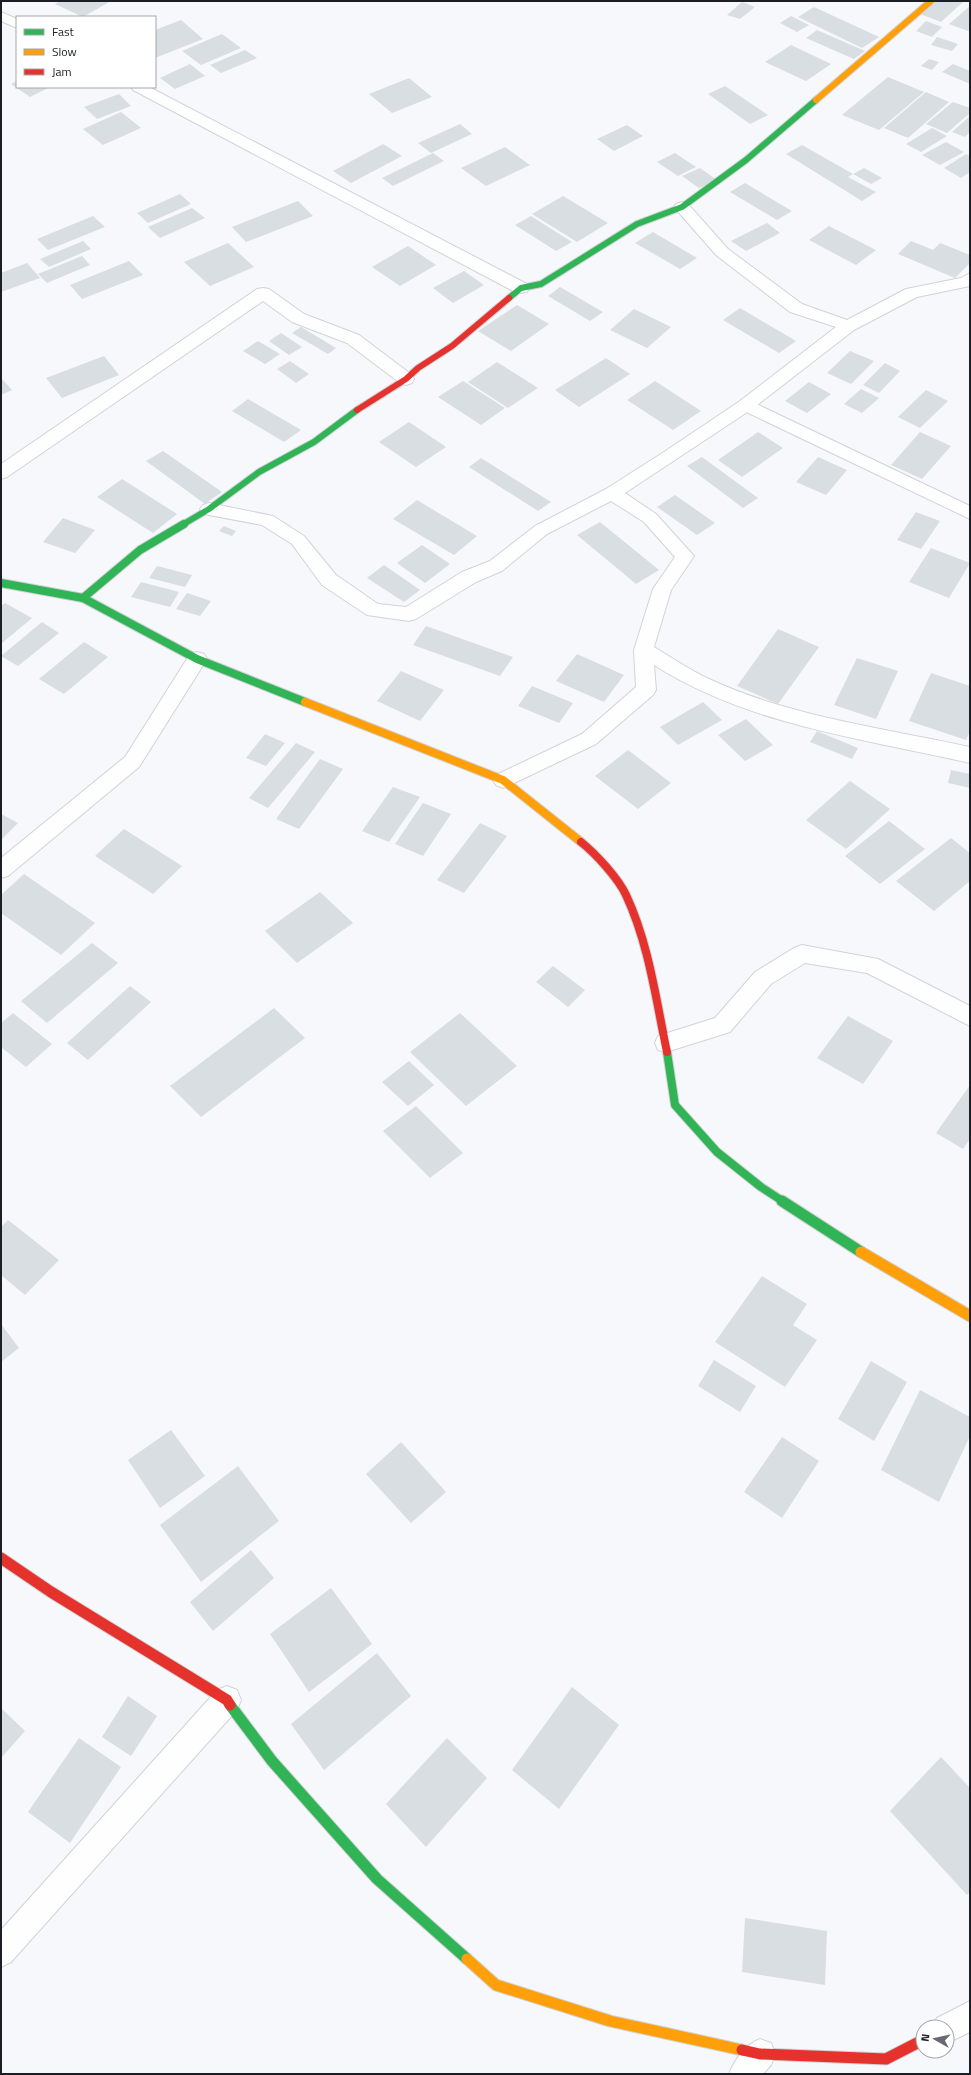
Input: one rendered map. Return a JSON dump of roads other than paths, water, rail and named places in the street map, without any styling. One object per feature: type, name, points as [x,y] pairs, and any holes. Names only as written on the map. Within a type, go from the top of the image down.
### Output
[{"type":"street","points":[[83,598],[140,550],[209,509],[259,472],[314,442],[342,420],[406,379],[418,368],[452,346],[521,288],[541,284],[637,224],[682,207],[746,160],[931,1]]},
{"type":"street","points":[[1,16],[16,24]]},
{"type":"street","points":[[140,88],[521,288]]},
{"type":"street","points":[[682,207],[722,252],[796,308],[848,326]]},
{"type":"street","points":[[209,509],[267,520],[298,540],[329,580],[374,610],[409,614],[469,577],[496,566],[540,530],[612,493],[670,456],[746,405],[848,326],[912,293],[966,282],[970,278]]},
{"type":"street","points":[[1,473],[86,413],[263,293],[298,318],[354,339],[406,379]]},
{"type":"street","points":[[746,405],[970,513]]},
{"type":"street","points":[[503,780],[588,739],[646,690],[644,650],[662,589],[685,556],[650,518],[612,493]]},
{"type":"street","points":[[1,583],[83,598],[197,659],[503,780],[596,854],[626,894],[642,941],[666,1043],[675,1105],[717,1152],[761,1187],[888,1269],[970,1316]]},
{"type":"street","points":[[644,650],[709,687],[747,702],[818,721],[970,755]]},
{"type":"street","points":[[1,870],[132,762],[197,659]]},
{"type":"street","points":[[666,1043],[722,1025],[763,978],[802,954],[870,965],[944,1002],[970,1017]]},
{"type":"street","points":[[1,1558],[51,1592],[227,1700],[272,1761],[377,1879],[496,1985],[752,2064],[886,2059],[915,2044]]},
{"type":"street","points":[[1,1952],[227,1700]]},
{"type":"street","points":[[955,2024],[970,2016]]}]
